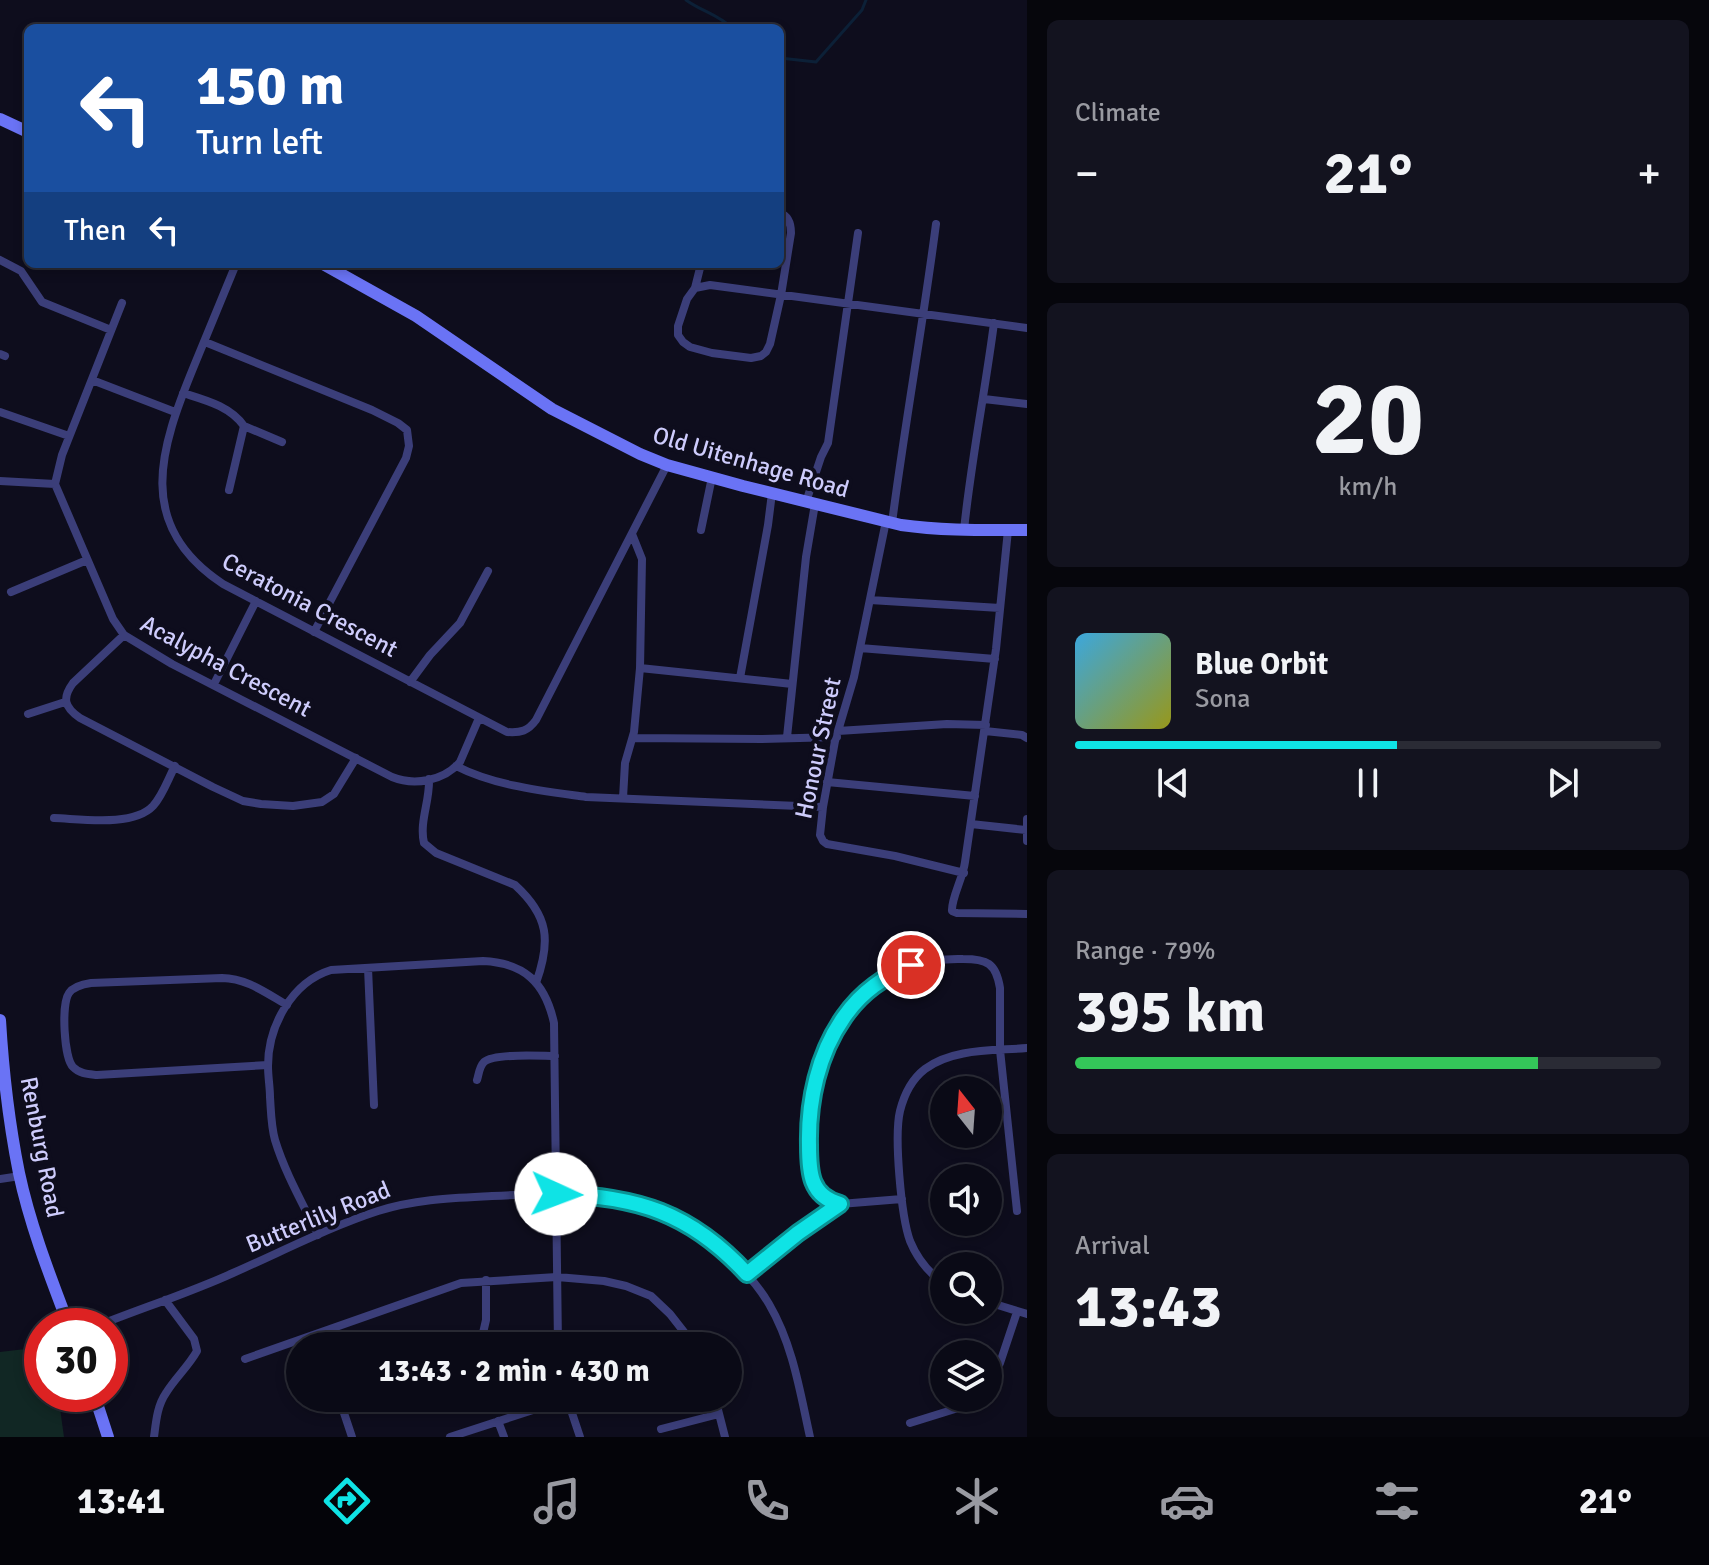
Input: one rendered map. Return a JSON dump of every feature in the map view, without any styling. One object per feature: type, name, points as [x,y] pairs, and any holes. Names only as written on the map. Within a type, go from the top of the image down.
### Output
[{"type":"main road","points":[[0,119],[24,130]]},
{"type":"main road","name":"Old Uitenhage Road","points":[[341,268],[552,409],[667,465],[811,503],[927,529],[1027,530]]},
{"type":"main road","name":"Renburg Road","points":[[0,1020],[20,1176],[41,1250],[62,1308]]},
{"type":"main road","points":[[100,1412],[108,1437]]},
{"type":"street","points":[[700,268],[695,288],[687,299],[678,326],[678,335],[690,347],[712,353],[751,358],[761,356],[770,344],[781,295],[791,224],[784,215]]},
{"type":"street","name":"Honour Street","points":[[936,224],[889,522],[854,677],[837,734],[819,832],[827,844],[964,873]]},
{"type":"street","points":[[787,737],[811,503],[821,457],[828,443],[858,233]]},
{"type":"street","points":[[0,260],[21,271],[42,302],[111,330]]},
{"type":"street","name":"Ceratonia Crescent","points":[[234,268],[175,412],[162,468],[170,525],[184,549],[206,573],[479,718],[507,732],[517,733],[530,728],[536,720],[632,534]]},
{"type":"street","points":[[695,288],[710,285],[1027,328]]},
{"type":"street","points":[[0,481],[55,484],[69,436],[122,303]]},
{"type":"street","points":[[964,530],[969,476],[994,323]]},
{"type":"street","points":[[205,342],[372,410],[407,430],[409,446],[406,458],[314,632]]},
{"type":"street","points":[[92,380],[175,412]]},
{"type":"street","points":[[183,393],[213,403],[238,417],[244,426],[282,442]]},
{"type":"street","points":[[984,399],[1027,404]]},
{"type":"street","points":[[0,412],[69,436]]},
{"type":"street","points":[[229,490],[244,426]]},
{"type":"street","points":[[623,798],[625,763],[633,738],[640,668],[642,559],[632,534],[667,465]]},
{"type":"street","points":[[701,530],[712,477]]},
{"type":"street","name":"Acalypha Crescent","points":[[55,484],[109,611],[124,635],[172,664],[403,781],[429,779]]},
{"type":"street","points":[[740,678],[772,493]]},
{"type":"street","points":[[1008,530],[995,659],[964,873],[951,905],[954,913],[1027,914]]},
{"type":"street","points":[[11,592],[87,560]]},
{"type":"street","points":[[410,682],[460,623],[488,571]]},
{"type":"street","points":[[870,600],[1000,608]]},
{"type":"street","points":[[214,684],[256,601]]},
{"type":"street","points":[[124,635],[67,691],[65,702],[68,709],[80,718],[213,787],[243,801],[261,804],[293,806],[315,804],[329,798],[356,758]]},
{"type":"street","points":[[860,648],[995,659]]},
{"type":"street","points":[[640,668],[792,684]]},
{"type":"street","points":[[28,714],[65,702]]},
{"type":"street","points":[[479,718],[460,762],[429,779],[429,796],[422,827],[424,843],[436,853],[515,885],[525,894],[538,911],[545,930],[543,965],[536,983]]},
{"type":"street","points":[[633,738],[762,739],[947,724],[985,728],[1027,738]]},
{"type":"street","points":[[54,818],[104,820],[140,815],[155,804],[175,766]]},
{"type":"street","points":[[456,766],[490,779],[586,797],[823,807]]},
{"type":"street","points":[[827,782],[975,796]]},
{"type":"street","points":[[1027,819],[1027,841]]},
{"type":"street","points":[[971,824],[1026,830]]},
{"type":"street","points":[[902,1199],[840,1204],[821,1194],[813,1182],[809,1168],[809,1122],[814,1086],[826,1051],[843,1017],[866,991],[886,976],[932,960],[984,960],[999,978],[1000,1050],[1017,1211]]},
{"type":"street","points":[[318,1235],[274,1137],[268,1065],[271,1042],[282,1013],[300,987],[331,970],[483,961],[516,967],[536,983],[546,997],[554,1023],[558,1332]]},
{"type":"street","points":[[368,968],[374,1105]]},
{"type":"street","points":[[268,1065],[97,1075],[83,1073],[77,1071],[68,1059],[64,1003],[74,987],[91,983],[234,978],[287,1005]]},
{"type":"street","points":[[930,1271],[914,1249],[904,1217],[898,1131],[906,1092],[927,1068],[942,1059],[961,1054],[1027,1048]]},
{"type":"street","points":[[477,1080],[484,1062],[494,1058],[555,1056]]},
{"type":"street","points":[[0,1179],[20,1176]]},
{"type":"street","name":"Butterlily Road","points":[[128,1314],[376,1212],[431,1199],[556,1194],[630,1201],[661,1210],[690,1225],[725,1251],[757,1285],[786,1339],[810,1437]]},
{"type":"street","points":[[747,1274],[840,1204]]},
{"type":"street","points":[[319,1332],[461,1283],[557,1277],[615,1283],[651,1296],[683,1332]]},
{"type":"street","points":[[483,1332],[486,1280]]},
{"type":"street","points":[[154,1437],[161,1401],[197,1351],[194,1339],[165,1300]]},
{"type":"street","points":[[1002,1307],[1022,1313],[1002,1358]]},
{"type":"street","points":[[245,1359],[286,1344]]},
{"type":"street","points":[[344,1412],[352,1437]]},
{"type":"street","points":[[450,1437],[526,1412]]},
{"type":"street","points":[[571,1412],[580,1437]]},
{"type":"street","points":[[910,1423],[945,1412]]},
{"type":"street","points":[[661,1429],[719,1414],[725,1437]]},
{"type":"street","points":[[498,1421],[504,1437]]},
{"type":"green space","points":[[24,1349],[24,1412],[61,1412],[64,1437],[0,1437],[0,1352]]},
{"type":"waterway","points":[[686,0],[726,24]]},
{"type":"waterway","points":[[784,58],[816,62],[862,10],[866,0]]},
{"type":"route","points":[[556,1194],[592,1195],[661,1210],[690,1225],[725,1251],[747,1274],[840,1204],[821,1194],[809,1168],[809,1122],[814,1086],[826,1051],[843,1017],[866,991],[886,976],[911,965]]}]
